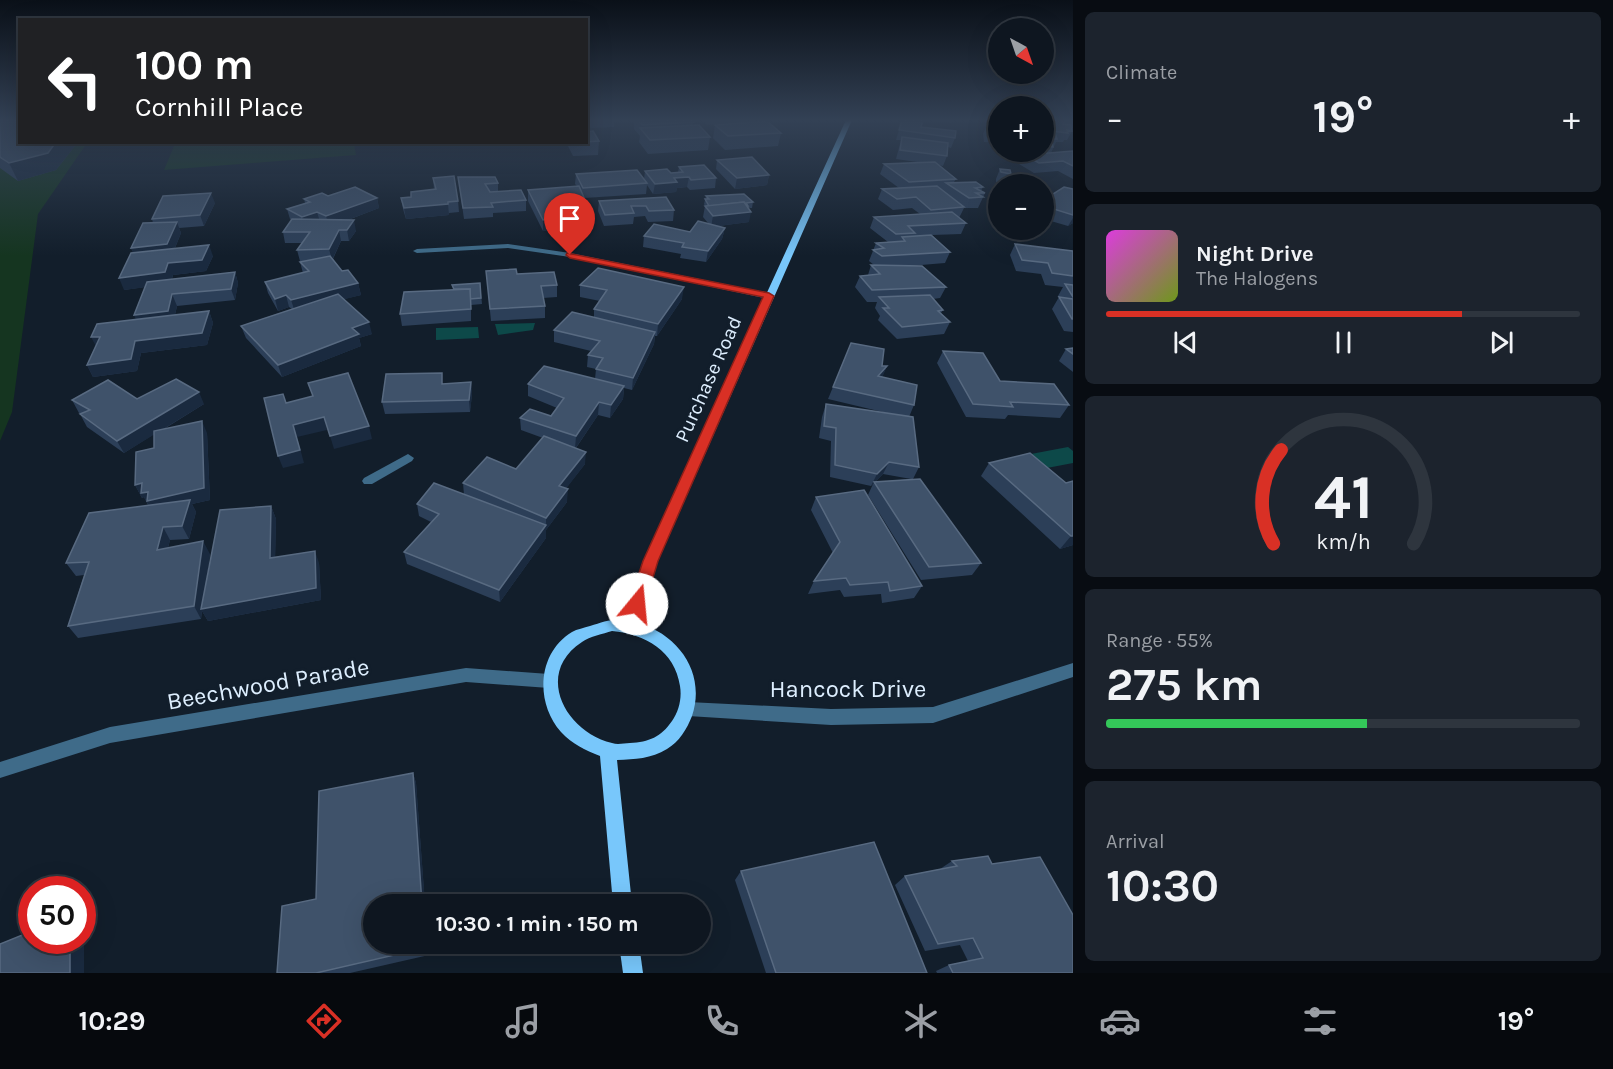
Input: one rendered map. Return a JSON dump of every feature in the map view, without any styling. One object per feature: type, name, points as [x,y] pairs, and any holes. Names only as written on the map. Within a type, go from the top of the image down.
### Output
[{"type":"main road","name":"Purchase Road","points":[[631,626],[651,561],[828,165]]},
{"type":"main road","points":[[612,625],[631,626],[652,635],[670,648],[683,666],[689,687],[688,709],[680,727],[665,741],[646,750],[625,753],[608,750],[578,738],[562,722],[552,701],[549,681],[553,662],[562,647],[576,635],[593,628],[612,625]]},
{"type":"main road","points":[[608,750],[621,894]]},
{"type":"main road","points":[[630,954],[633,973]]},
{"type":"street","points":[[417,251],[508,246],[570,255],[769,296]]},
{"type":"street","points":[[368,481],[408,458]]},
{"type":"street","name":"Hancock Drive","points":[[688,709],[831,717],[933,715],[1073,670]]},
{"type":"street","name":"Beechwood Parade","points":[[0,770],[110,735],[466,675],[549,681]]},
{"type":"shaded area","points":[[0,165],[72,165],[38,214],[12,412],[0,441]]},
{"type":"shaded area","points":[[166,165],[223,165],[164,170]]},
{"type":"shaded area","points":[[535,323],[533,330],[498,335],[495,324]]},
{"type":"shaded area","points":[[478,327],[479,338],[436,340],[436,328]]},
{"type":"shaded area","points":[[1068,447],[1073,451],[1073,463],[1047,468],[1031,454]]},
{"type":"building","points":[[704,165],[716,178],[691,180],[689,177],[674,178],[677,182],[655,184],[645,171],[667,169],[671,173],[683,172],[679,167]]},
{"type":"building","points":[[723,165],[760,165],[769,175],[737,178]]},
{"type":"building","points":[[886,165],[939,165],[956,179],[909,182]]},
{"type":"building","points":[[1000,169],[1010,170],[1011,174],[1001,172]]},
{"type":"building","points":[[637,170],[647,183],[583,188],[576,174]]},
{"type":"building","points":[[454,176],[458,201],[404,208],[401,198],[411,197],[411,192],[436,189],[433,178]]},
{"type":"building","points":[[458,177],[495,177],[498,183],[485,184],[490,192],[521,190],[526,200],[491,203],[493,207],[463,208]]},
{"type":"building","points":[[976,182],[983,187],[975,188],[985,193],[976,193],[983,197],[969,198],[946,183]]},
{"type":"building","points":[[579,186],[591,214],[543,220],[528,190]]},
{"type":"building","points":[[937,186],[964,207],[931,210],[916,197],[897,199],[882,189]]},
{"type":"building","points":[[355,187],[377,198],[326,216],[317,212],[302,217],[287,209],[310,202],[304,199],[322,193],[328,196]]},
{"type":"building","points":[[1064,187],[1073,189],[1073,215],[1054,209],[1054,193]]},
{"type":"building","points":[[211,193],[200,215],[152,219],[163,196]]},
{"type":"building","points":[[744,194],[753,202],[746,203],[748,206],[744,202],[709,206],[705,199],[709,199],[706,196]]},
{"type":"building","points":[[666,197],[674,210],[649,211],[646,206],[631,206],[634,213],[605,215],[599,201]]},
{"type":"building","points":[[744,202],[751,212],[713,216],[705,206]]},
{"type":"building","points":[[952,212],[966,223],[908,226],[915,233],[896,234],[874,217]]},
{"type":"building","points":[[292,219],[354,220],[347,230],[339,230],[329,249],[297,250],[310,232],[283,232]]},
{"type":"building","points":[[698,221],[725,228],[708,251],[682,247],[684,243],[644,236],[654,224],[690,232]]},
{"type":"building","points":[[177,222],[167,244],[131,248],[143,223]]},
{"type":"building","points":[[931,235],[950,252],[882,256],[873,250],[884,248],[876,243],[905,241],[902,237]]},
{"type":"building","points":[[1015,244],[1073,251],[1073,276],[1052,273],[1048,263],[1022,260]]},
{"type":"building","points":[[209,245],[202,260],[168,263],[165,272],[119,278],[131,253]]},
{"type":"building","points":[[330,256],[342,271],[348,270],[358,283],[291,300],[286,295],[275,299],[265,282],[309,271],[300,262]]},
{"type":"building","points":[[871,265],[922,266],[946,287],[872,290],[860,276],[880,274]]},
{"type":"building","points":[[598,268],[684,287],[658,324],[594,309],[607,290],[580,285]]},
{"type":"building","points":[[516,269],[517,274],[554,272],[557,285],[541,286],[545,306],[490,309],[486,271]]},
{"type":"building","points":[[235,272],[231,289],[172,294],[168,311],[134,315],[147,282]]},
{"type":"building","points":[[480,283],[481,298],[470,299],[470,289],[454,289],[452,285]]},
{"type":"building","points":[[1065,284],[1073,285],[1073,297]]},
{"type":"building","points":[[470,289],[471,309],[400,314],[404,292]]},
{"type":"building","points":[[338,294],[369,322],[352,328],[359,334],[278,365],[241,326]]},
{"type":"building","points":[[930,295],[943,310],[938,311],[950,322],[902,327],[883,308],[889,308],[879,297]]},
{"type":"building","points":[[1059,297],[1073,299],[1073,319],[1072,319]]},
{"type":"building","points":[[209,311],[202,333],[135,341],[131,359],[87,365],[100,337],[91,337],[97,324]]},
{"type":"building","points":[[572,312],[655,332],[633,378],[596,369],[603,358],[588,355],[600,341],[554,330]]},
{"type":"building","points":[[851,343],[884,349],[882,366],[887,366],[878,376],[917,385],[914,405],[833,387]]},
{"type":"building","points":[[943,351],[983,353],[1000,381],[1054,384],[1069,405],[1010,402],[1013,407],[973,404]]},
{"type":"building","points":[[544,366],[624,386],[611,405],[599,402],[576,436],[520,418],[530,409],[551,416],[564,398],[528,384]]},
{"type":"building","points":[[348,373],[369,426],[330,436],[324,417],[293,425],[300,450],[278,456],[264,398],[283,394],[286,403],[313,396],[308,383]]},
{"type":"building","points":[[442,373],[442,384],[471,382],[469,400],[382,402],[386,374]]},
{"type":"building","points":[[176,379],[199,392],[117,441],[80,414],[90,410],[72,400],[108,380],[137,399]]},
{"type":"building","points":[[826,404],[913,417],[919,467],[889,462],[877,474],[835,465],[836,428],[824,426]]},
{"type":"building","points":[[202,421],[204,488],[147,501],[148,492],[141,493],[142,483],[135,485],[136,452],[154,448],[154,431]]},
{"type":"building","points":[[544,436],[586,452],[559,486],[568,489],[546,518],[463,483],[487,457],[516,469]]},
{"type":"building","points":[[1030,453],[1066,483],[1073,481],[1073,536],[989,463]]},
{"type":"building","points":[[920,479],[981,563],[929,567],[874,482]]},
{"type":"building","points":[[434,483],[546,525],[499,590],[404,552],[439,514],[417,504]]},
{"type":"building","points":[[864,490],[922,586],[890,591],[888,582],[850,585],[846,578],[814,581],[840,542],[816,497]]},
{"type":"building","points":[[190,500],[182,526],[163,527],[157,550],[203,541],[194,606],[68,626],[89,562],[66,563],[89,513]]},
{"type":"building","points":[[271,506],[270,558],[315,551],[316,588],[201,609],[220,510]]},
{"type":"building","points":[[413,773],[421,894],[363,894],[363,954],[399,954],[316,973],[277,973],[282,906],[316,899],[319,791]]},
{"type":"building","points":[[874,842],[927,973],[776,973],[741,871]]},
{"type":"building","points":[[988,856],[992,864],[1040,857],[1073,915],[1073,973],[953,973],[949,965],[983,958],[973,938],[938,944],[905,876],[957,866],[952,861]]},
{"type":"building","points":[[18,937],[18,954],[70,954],[70,973],[0,973],[0,944]]},
{"type":"route","points":[[570,255],[769,296],[651,561],[637,604]]}]
